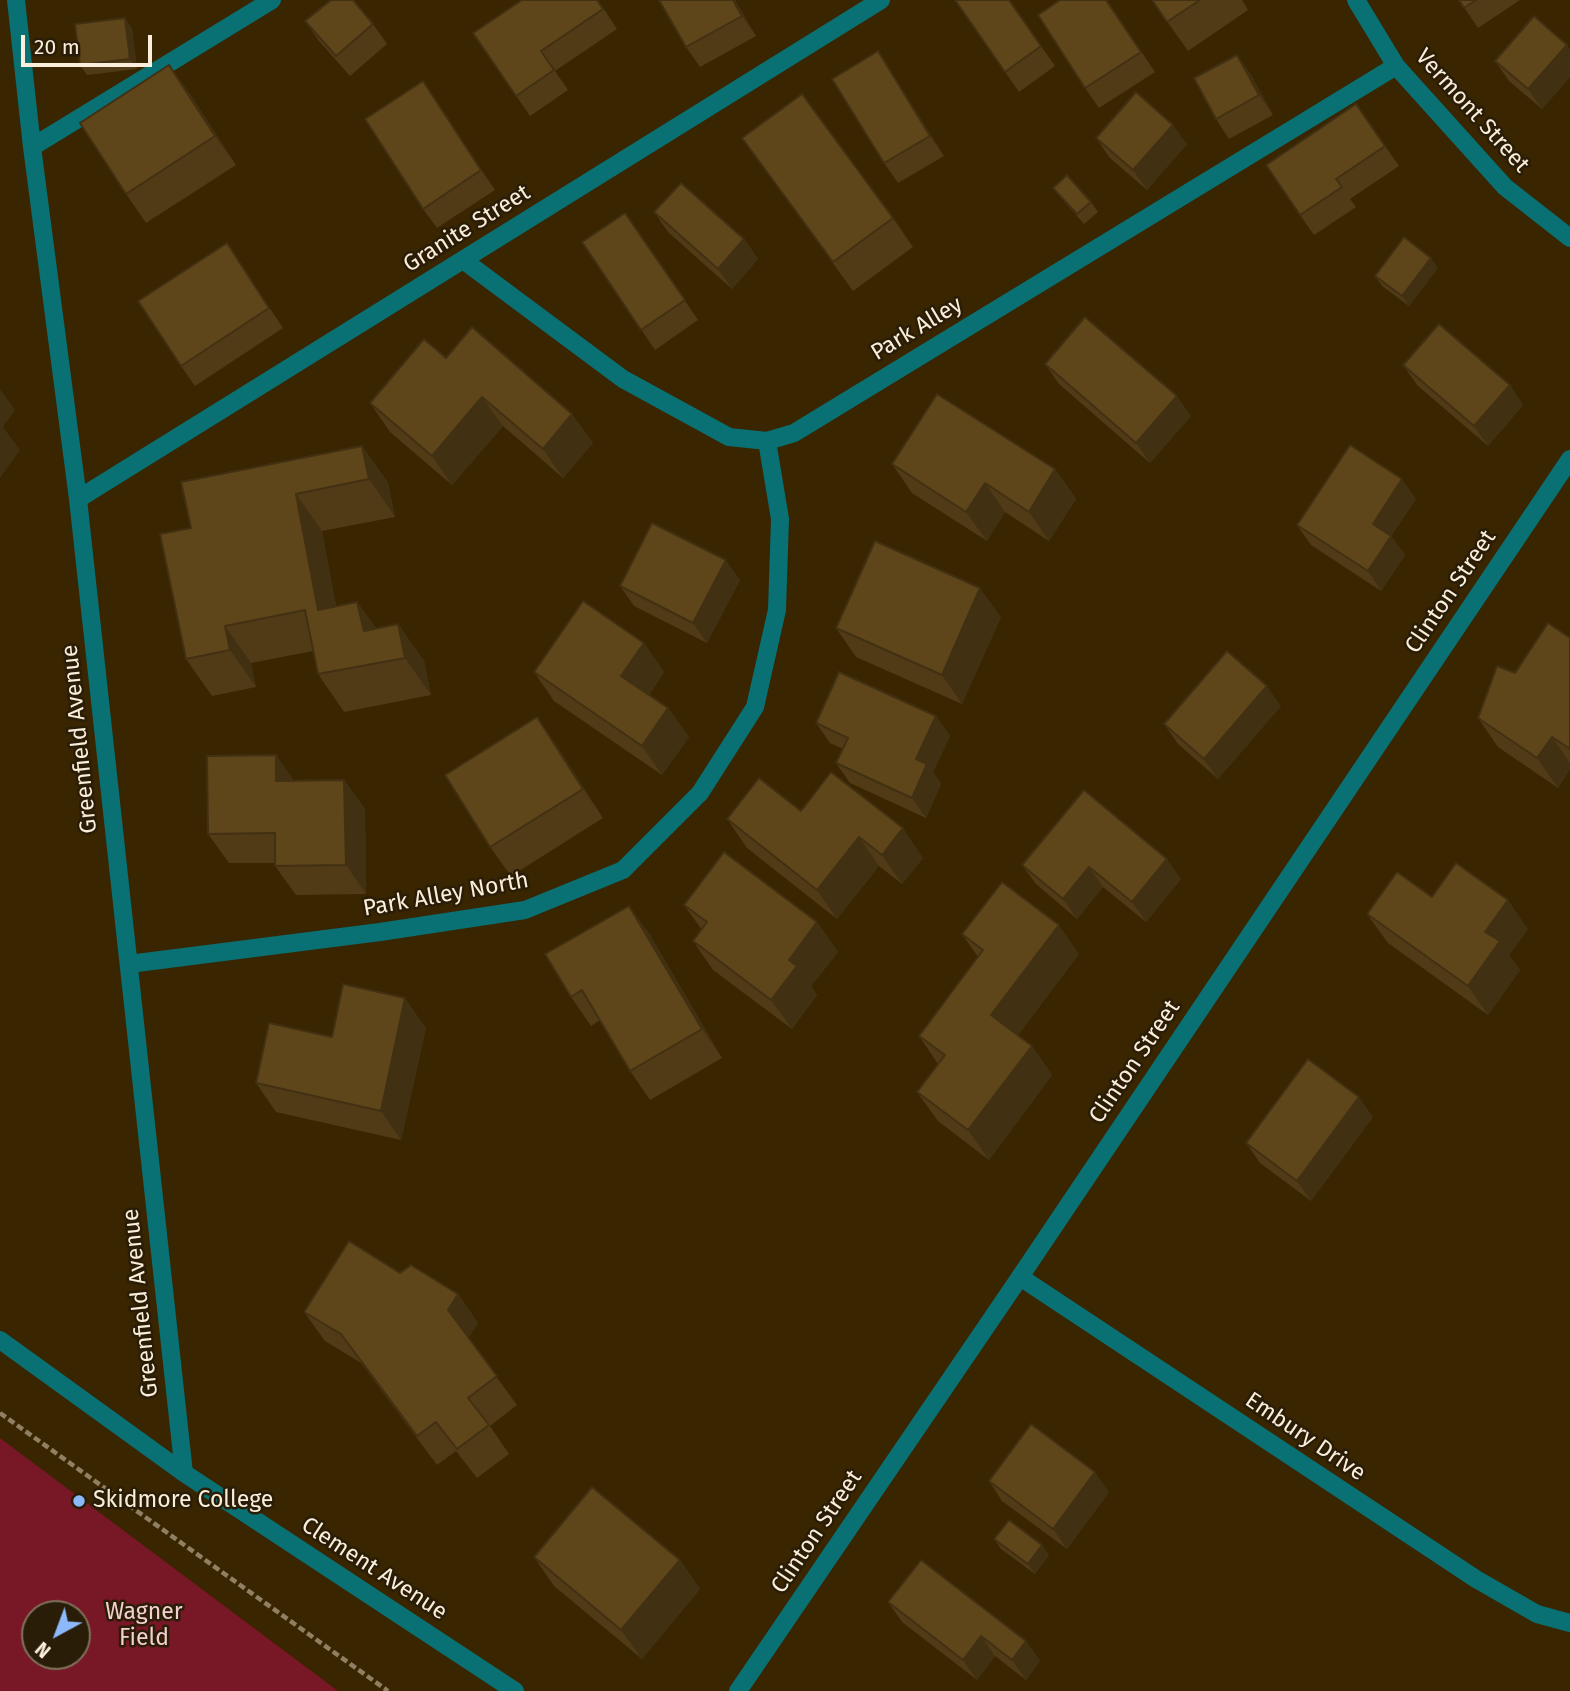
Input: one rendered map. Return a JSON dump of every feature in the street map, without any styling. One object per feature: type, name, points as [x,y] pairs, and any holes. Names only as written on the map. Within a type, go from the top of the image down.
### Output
[{"type":"street","name":"Greenfield Avenue","points":[[16,0],[32,147],[78,499],[184,1473]]},
{"type":"street","points":[[32,147],[272,0]]},
{"type":"street","name":"Granite Street","points":[[78,499],[881,0]]},
{"type":"street","name":"Vermont Street","points":[[1356,0],[1396,66],[1505,187],[1570,238]]},
{"type":"street","name":"Park Alley","points":[[463,260],[623,379],[729,437],[767,441],[794,433],[1396,66]]},
{"type":"street","name":"Park Alley North","points":[[129,964],[380,932],[525,910],[623,870],[700,793],[755,707],[778,610],[780,519],[767,441]]},
{"type":"street","name":"Clinton Street","points":[[738,1691],[1570,459]]},
{"type":"street","name":"Embury Drive","points":[[1020,1277],[1476,1579],[1537,1614],[1570,1623]]},
{"type":"street","name":"Clement Avenue","points":[[0,1340],[184,1473],[515,1691]]},
{"type":"path","points":[[0,1413],[388,1691]]},
{"type":"green space","name":"Wagner Field","points":[[0,1438],[338,1691],[0,1691]]},
{"type":"building","points":[[331,0],[353,0],[373,24],[336,56],[305,21]]},
{"type":"building","points":[[522,0],[597,0],[603,9],[541,51],[554,70],[516,96],[473,33]]},
{"type":"building","points":[[659,0],[733,0],[742,16],[686,47]]},
{"type":"building","points":[[955,0],[1009,0],[1041,46],[1005,72]]},
{"type":"building","points":[[1060,0],[1106,0],[1141,52],[1085,88],[1038,15]]},
{"type":"building","points":[[1152,0],[1200,0],[1167,22]]},
{"type":"building","points":[[1459,0],[1476,0],[1464,8]]},
{"type":"building","points":[[1534,16],[1567,45],[1528,89],[1495,61]]},
{"type":"building","points":[[125,18],[130,59],[80,65],[75,24]]},
{"type":"building","points":[[878,51],[930,136],[884,163],[832,79]]},
{"type":"building","points":[[1237,55],[1259,95],[1216,119],[1194,78]]},
{"type":"building","points":[[169,65],[215,136],[126,194],[80,123]]},
{"type":"building","points":[[423,81],[481,170],[423,209],[365,119]]},
{"type":"building","points":[[1136,92],[1173,125],[1133,170],[1096,138]]},
{"type":"building","points":[[802,94],[893,218],[833,262],[742,138]]},
{"type":"building","points":[[1356,104],[1385,146],[1336,179],[1342,187],[1300,215],[1266,165]]},
{"type":"building","points":[[1067,175],[1091,202],[1077,214],[1053,188]]},
{"type":"building","points":[[681,183],[744,239],[718,269],[654,212]]},
{"type":"building","points":[[625,213],[685,300],[641,330],[582,242]]},
{"type":"building","points":[[1404,237],[1431,258],[1402,296],[1375,276]]},
{"type":"building","points":[[227,243],[269,308],[181,366],[138,301]]},
{"type":"building","points":[[1085,317],[1177,396],[1136,443],[1045,364]]},
{"type":"building","points":[[1439,324],[1510,385],[1474,426],[1403,365]]},
{"type":"building","points":[[472,327],[572,414],[543,449],[482,397],[432,456],[370,403],[424,339],[446,358]]},
{"type":"building","points":[[937,394],[1055,469],[1029,512],[985,483],[966,512],[892,464]]},
{"type":"building","points":[[1350,445],[1402,479],[1373,524],[1391,536],[1368,571],[1297,525]]},
{"type":"building","points":[[362,446],[369,479],[296,494],[318,610],[357,602],[364,631],[398,624],[405,658],[318,674],[305,610],[225,626],[230,650],[186,659],[160,534],[191,528],[181,482]]},
{"type":"building","points":[[652,523],[726,560],[693,623],[620,586]]},
{"type":"building","points":[[875,541],[980,588],[942,675],[836,628]]},
{"type":"building","points":[[583,601],[644,643],[621,676],[668,708],[642,746],[534,672]]},
{"type":"building","points":[[1548,623],[1570,638],[1570,749],[1552,737],[1537,758],[1478,718],[1497,666],[1515,673]]},
{"type":"building","points":[[1227,651],[1267,686],[1204,759],[1164,724]]},
{"type":"building","points":[[839,672],[936,716],[916,759],[927,764],[912,798],[836,763],[848,738],[816,723]]},
{"type":"building","points":[[537,717],[583,789],[490,847],[445,775]]},
{"type":"building","points":[[276,755],[276,781],[344,780],[346,865],[275,866],[275,833],[208,834],[207,756]]},
{"type":"building","points":[[831,772],[903,828],[882,855],[859,837],[817,890],[727,819],[759,778],[801,811]]},
{"type":"building","points":[[1084,790],[1167,859],[1132,902],[1089,867],[1063,899],[1022,865]]},
{"type":"building","points":[[724,852],[817,922],[789,960],[797,966],[771,1000],[693,941],[707,922],[684,905]]},
{"type":"building","points":[[1456,863],[1508,900],[1485,932],[1500,941],[1468,986],[1367,914],[1397,872],[1432,897]]},
{"type":"building","points":[[1002,882],[1059,925],[991,1015],[1032,1046],[968,1130],[917,1092],[945,1055],[919,1036],[983,950],[962,934]]},
{"type":"building","points":[[629,906],[702,1029],[630,1071],[582,990],[571,997],[545,954]]},
{"type":"building","points":[[343,984],[405,998],[381,1111],[256,1083],[269,1023],[332,1037]]},
{"type":"building","points":[[1308,1059],[1359,1097],[1297,1181],[1246,1143]]},
{"type":"building","points":[[349,1241],[400,1273],[411,1265],[458,1294],[448,1310],[497,1376],[468,1398],[489,1425],[457,1449],[436,1422],[417,1436],[341,1334],[304,1312]]},
{"type":"building","points":[[1031,1424],[1095,1472],[1053,1529],[989,1481]]},
{"type":"building","points":[[592,1487],[680,1560],[621,1630],[534,1557]]},
{"type":"building","points":[[1009,1520],[1042,1545],[1028,1564],[994,1539]]},
{"type":"building","points":[[921,1560],[1026,1641],[1012,1660],[981,1636],[963,1660],[888,1602]]},
{"type":"place","name":"Skidmore College","points":[[79,1501]]}]
